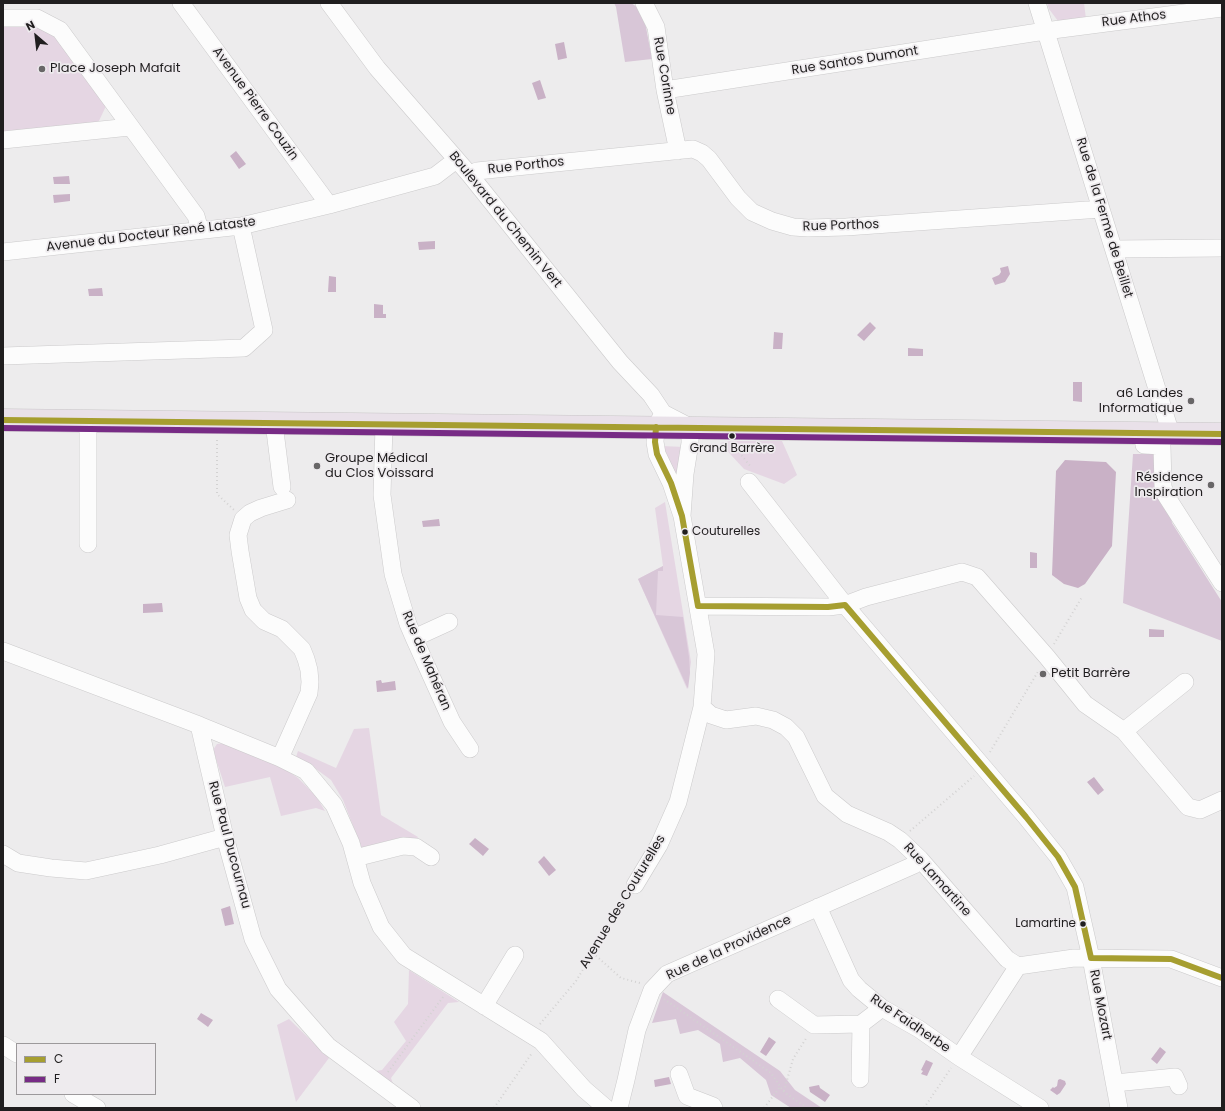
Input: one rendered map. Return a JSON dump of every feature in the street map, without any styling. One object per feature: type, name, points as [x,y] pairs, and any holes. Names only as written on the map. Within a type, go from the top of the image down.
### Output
[{"type":"main road","points":[[3,420],[384,425],[660,420],[690,427],[1222,434]]},
{"type":"street","name":"Avenue Pierre Couzin","points":[[181,3],[329,205]]},
{"type":"street","name":"Boulevard du Chemin Vert","points":[[329,3],[377,68],[470,175],[620,362],[651,395],[660,420]]},
{"type":"street","name":"Rue Corinne","points":[[644,3],[656,28],[665,90],[678,151]]},
{"type":"street","name":"Rue de la Ferme de Beillet","points":[[1037,3],[1171,434]]},
{"type":"street","name":"Rue Athos","points":[[1046,31],[1222,8]]},
{"type":"street","points":[[3,18],[38,18],[60,30],[196,216],[200,230]]},
{"type":"street","name":"Rue Santos Dumont","points":[[665,90],[1046,31]]},
{"type":"street","points":[[3,140],[130,127]]},
{"type":"street","name":"Rue Porthos","points":[[470,175],[477,171],[693,149],[702,153],[709,159],[745,206],[752,212],[772,221],[793,227],[846,227],[1101,209]]},
{"type":"street","name":"Avenue du Docteur René Lataste","points":[[3,252],[241,226],[329,205],[435,176],[456,160]]},
{"type":"street","points":[[3,356],[244,348],[264,330],[241,226]]},
{"type":"street","points":[[1114,250],[1222,248]]},
{"type":"street","name":"Avenue des Couturelles","points":[[635,885],[659,845],[678,802],[702,707],[706,654],[682,516],[671,483],[657,454],[655,442],[660,420]]},
{"type":"street","points":[[88,421],[88,544]]},
{"type":"street","points":[[274,423],[284,494],[261,508],[250,512],[243,519],[238,535],[248,598],[253,610],[264,621],[282,629],[302,649],[309,670],[310,693],[280,758]]},
{"type":"street","name":"Rue de Mahéran","points":[[384,425],[382,495],[393,574],[408,624],[414,638],[452,722],[470,749]]},
{"type":"street","name":"Avenue des Couturelles","points":[[682,516],[685,474],[690,443],[690,427]]},
{"type":"street","points":[[1143,433],[1144,445],[1162,446],[1163,486],[1165,494],[1222,583]]},
{"type":"street","name":"Rue Mozart","points":[[749,482],[845,606],[1026,817],[1062,863],[1075,887],[1091,958],[1119,1108]]},
{"type":"street","points":[[698,606],[845,606],[866,598],[962,572],[977,576],[1047,657],[1085,704],[1124,731],[1188,807],[1200,810],[1222,800]]},
{"type":"street","points":[[414,638],[449,622]]},
{"type":"street","points":[[3,652],[198,724],[306,770],[334,805],[351,843],[362,883],[381,927],[404,956],[541,1041],[584,1088],[606,1108]]},
{"type":"street","points":[[1124,731],[1185,682]]},
{"type":"street","name":"Rue Lamartine","points":[[702,707],[711,715],[726,720],[756,716],[773,720],[786,727],[796,737],[825,796],[847,814],[888,832],[900,840],[920,859],[1007,959],[1018,966]]},
{"type":"street","name":"Rue Paul Ducournau","points":[[198,724],[225,837],[253,939],[278,989],[328,1046],[412,1108]]},
{"type":"street","points":[[3,854],[18,863],[86,871],[160,855],[225,837]]},
{"type":"street","points":[[355,858],[404,846],[416,847],[431,857]]},
{"type":"street","name":"Rue de la Providence","points":[[619,1108],[637,1030],[652,990],[667,974],[914,865],[920,859]]},
{"type":"street","name":"Rue Faidherbe","points":[[818,907],[851,980],[859,989],[882,1008],[919,1029],[959,1057],[1040,1108]]},
{"type":"street","points":[[484,1006],[515,955]]},
{"type":"street","points":[[959,1057],[1018,966],[1074,958],[1171,959],[1222,978]]},
{"type":"street","points":[[778,999],[814,1026],[861,1024],[882,1008]]},
{"type":"street","points":[[860,1078],[861,1024]]},
{"type":"street","points":[[3,1045],[16,1053]]},
{"type":"street","points":[[679,1074],[687,1096],[713,1106],[714,1108]]},
{"type":"street","points":[[1115,1083],[1175,1077],[1179,1086]]},
{"type":"street","points":[[75,1095],[97,1108]]},
{"type":"path","points":[[217,423],[216,494],[243,519]]},
{"type":"path","points":[[733,444],[756,474],[749,482]]},
{"type":"path","points":[[900,840],[983,768],[990,750],[1082,597]]},
{"type":"path","name":"Avenue des Couturelles","points":[[576,981],[593,953],[615,911],[635,885]]},
{"type":"path","points":[[593,953],[621,978],[639,982],[652,990],[770,1073],[784,1092],[807,1108]]},
{"type":"path","points":[[379,1084],[451,986]]},
{"type":"path","points":[[784,1092],[793,1059],[814,1026]]},
{"type":"path","points":[[924,1108],[959,1057]]},
{"type":"path","points":[[764,1108],[780,1087]]},
{"type":"shaded area","points":[[614,3],[631,3],[637,7],[645,22],[652,59],[625,62],[616,7]]},
{"type":"shaded area","points":[[1047,3],[1084,3],[1086,19],[1058,21],[1049,9]]},
{"type":"shaded area","name":"Place Joseph Mafait","points":[[3,24],[25,24],[38,27],[54,35],[106,106],[98,123],[3,132]]},
{"type":"shaded area","points":[[564,42],[567,58],[558,60],[555,44]]},
{"type":"shaded area","points":[[540,80],[546,98],[538,100],[532,83]]},
{"type":"shaded area","points":[[236,151],[246,164],[239,169],[230,156]]},
{"type":"shaded area","points":[[69,176],[70,184],[54,184],[53,177]]},
{"type":"shaded area","points":[[70,194],[70,201],[54,203],[53,195]]},
{"type":"shaded area","points":[[435,241],[435,249],[419,250],[418,242]]},
{"type":"shaded area","points":[[1008,266],[1010,274],[1005,282],[995,285],[992,278],[999,275],[1001,272],[1000,268]]},
{"type":"shaded area","points":[[329,276],[336,277],[336,292],[328,292]]},
{"type":"shaded area","points":[[102,288],[103,296],[89,296],[88,289]]},
{"type":"shaded area","points":[[374,304],[383,305],[383,314],[386,314],[386,318],[374,318]]},
{"type":"shaded area","points":[[870,322],[876,328],[864,341],[857,335]]},
{"type":"shaded area","points":[[774,332],[783,333],[782,349],[773,349]]},
{"type":"shaded area","points":[[908,348],[923,349],[923,356],[908,356]]},
{"type":"shaded area","points":[[1073,382],[1082,382],[1082,402],[1073,401]]},
{"type":"shaded area","points":[[730,441],[782,441],[797,475],[784,484],[744,469],[720,443]]},
{"type":"shaded area","points":[[662,446],[684,447],[676,478]]},
{"type":"shaded area","points":[[1133,454],[1162,454],[1172,523],[1222,602],[1222,641],[1123,603]]},
{"type":"shaded area","points":[[1065,460],[1106,462],[1116,472],[1112,546],[1085,584],[1078,588],[1064,584],[1052,575],[1056,471]]},
{"type":"shaded area","points":[[665,502],[691,662],[687,689],[638,579],[663,566],[655,508]]},
{"type":"shaded area","points":[[439,519],[440,526],[423,527],[422,521]]},
{"type":"shaded area","points":[[1030,552],[1037,553],[1037,568],[1030,568]]},
{"type":"shaded area","points":[[663,566],[663,571],[658,571],[656,615],[683,617],[689,657],[690,673],[688,689],[638,579]]},
{"type":"shaded area","points":[[162,603],[163,612],[143,613],[143,604]]},
{"type":"shaded area","points":[[1149,629],[1164,630],[1164,637],[1149,637]]},
{"type":"shaded area","points":[[381,680],[382,683],[395,681],[396,690],[377,692],[376,681]]},
{"type":"shaded area","points":[[369,728],[381,815],[418,837],[416,840],[362,849],[343,800],[331,780],[312,766],[296,757],[298,751],[336,768],[354,729]]},
{"type":"shaded area","points":[[225,743],[285,769],[298,778],[316,796],[325,811],[316,808],[281,816],[270,777],[225,787],[213,750],[217,744]]},
{"type":"shaded area","points":[[1094,777],[1104,790],[1098,795],[1087,782]]},
{"type":"shaded area","points":[[475,838],[489,849],[483,856],[469,844]]},
{"type":"shaded area","points":[[544,856],[556,870],[549,876],[538,862]]},
{"type":"shaded area","points":[[230,906],[234,924],[225,926],[221,909]]},
{"type":"shaded area","points":[[409,970],[459,1002],[448,1003],[391,1078],[393,1084],[376,1071],[382,1070],[406,1041],[394,1022],[408,1004]]},
{"type":"shaded area","points":[[663,992],[780,1071],[795,1090],[822,1108],[791,1108],[771,1095],[766,1080],[740,1058],[723,1062],[720,1044],[698,1030],[680,1034],[676,1019],[652,1023]]},
{"type":"shaded area","points":[[201,1013],[213,1020],[208,1027],[197,1019]]},
{"type":"shaded area","points":[[289,1019],[329,1058],[296,1102],[277,1025]]},
{"type":"shaded area","points":[[769,1037],[776,1042],[766,1056],[760,1052]]},
{"type":"shaded area","points":[[1160,1047],[1166,1052],[1157,1064],[1151,1059]]},
{"type":"shaded area","points":[[926,1060],[933,1063],[927,1076],[921,1074],[923,1071],[921,1070]]},
{"type":"shaded area","points":[[669,1077],[671,1084],[655,1087],[654,1080]]},
{"type":"shaded area","points":[[1060,1079],[1065,1081],[1066,1084],[1057,1095],[1050,1090],[1057,1086],[1058,1080]]},
{"type":"shaded area","points":[[819,1085],[820,1088],[830,1095],[825,1102],[810,1092],[809,1087]]},
{"type":"transit line","name":"C","points":[[3,420],[1222,434]]},
{"type":"transit line","name":"C","points":[[656,427],[655,442],[657,454],[671,483],[682,516],[698,606]]},
{"type":"transit line","name":"F","points":[[3,428],[1222,442]]},
{"type":"transit line","name":"C","points":[[698,606],[828,607],[845,605],[1026,817],[1058,857],[1075,887],[1091,958]]},
{"type":"transit line","name":"C","points":[[1091,958],[1171,959],[1222,978]]},
{"type":"place","name":"Place Joseph Mafait","points":[[42,69]]},
{"type":"place","name":"a6 Landes Informatique","points":[[1191,401]]},
{"type":"place","name":"Grand Barrère","points":[[732,436]]},
{"type":"place","name":"Groupe Médical du Clos Voissard","points":[[317,466]]},
{"type":"place","name":"Résidence Inspiration","points":[[1211,485]]},
{"type":"place","name":"Couturelles","points":[[685,532]]},
{"type":"place","name":"Petit Barrère","points":[[1043,674]]},
{"type":"place","name":"Lamartine","points":[[1083,924]]}]
